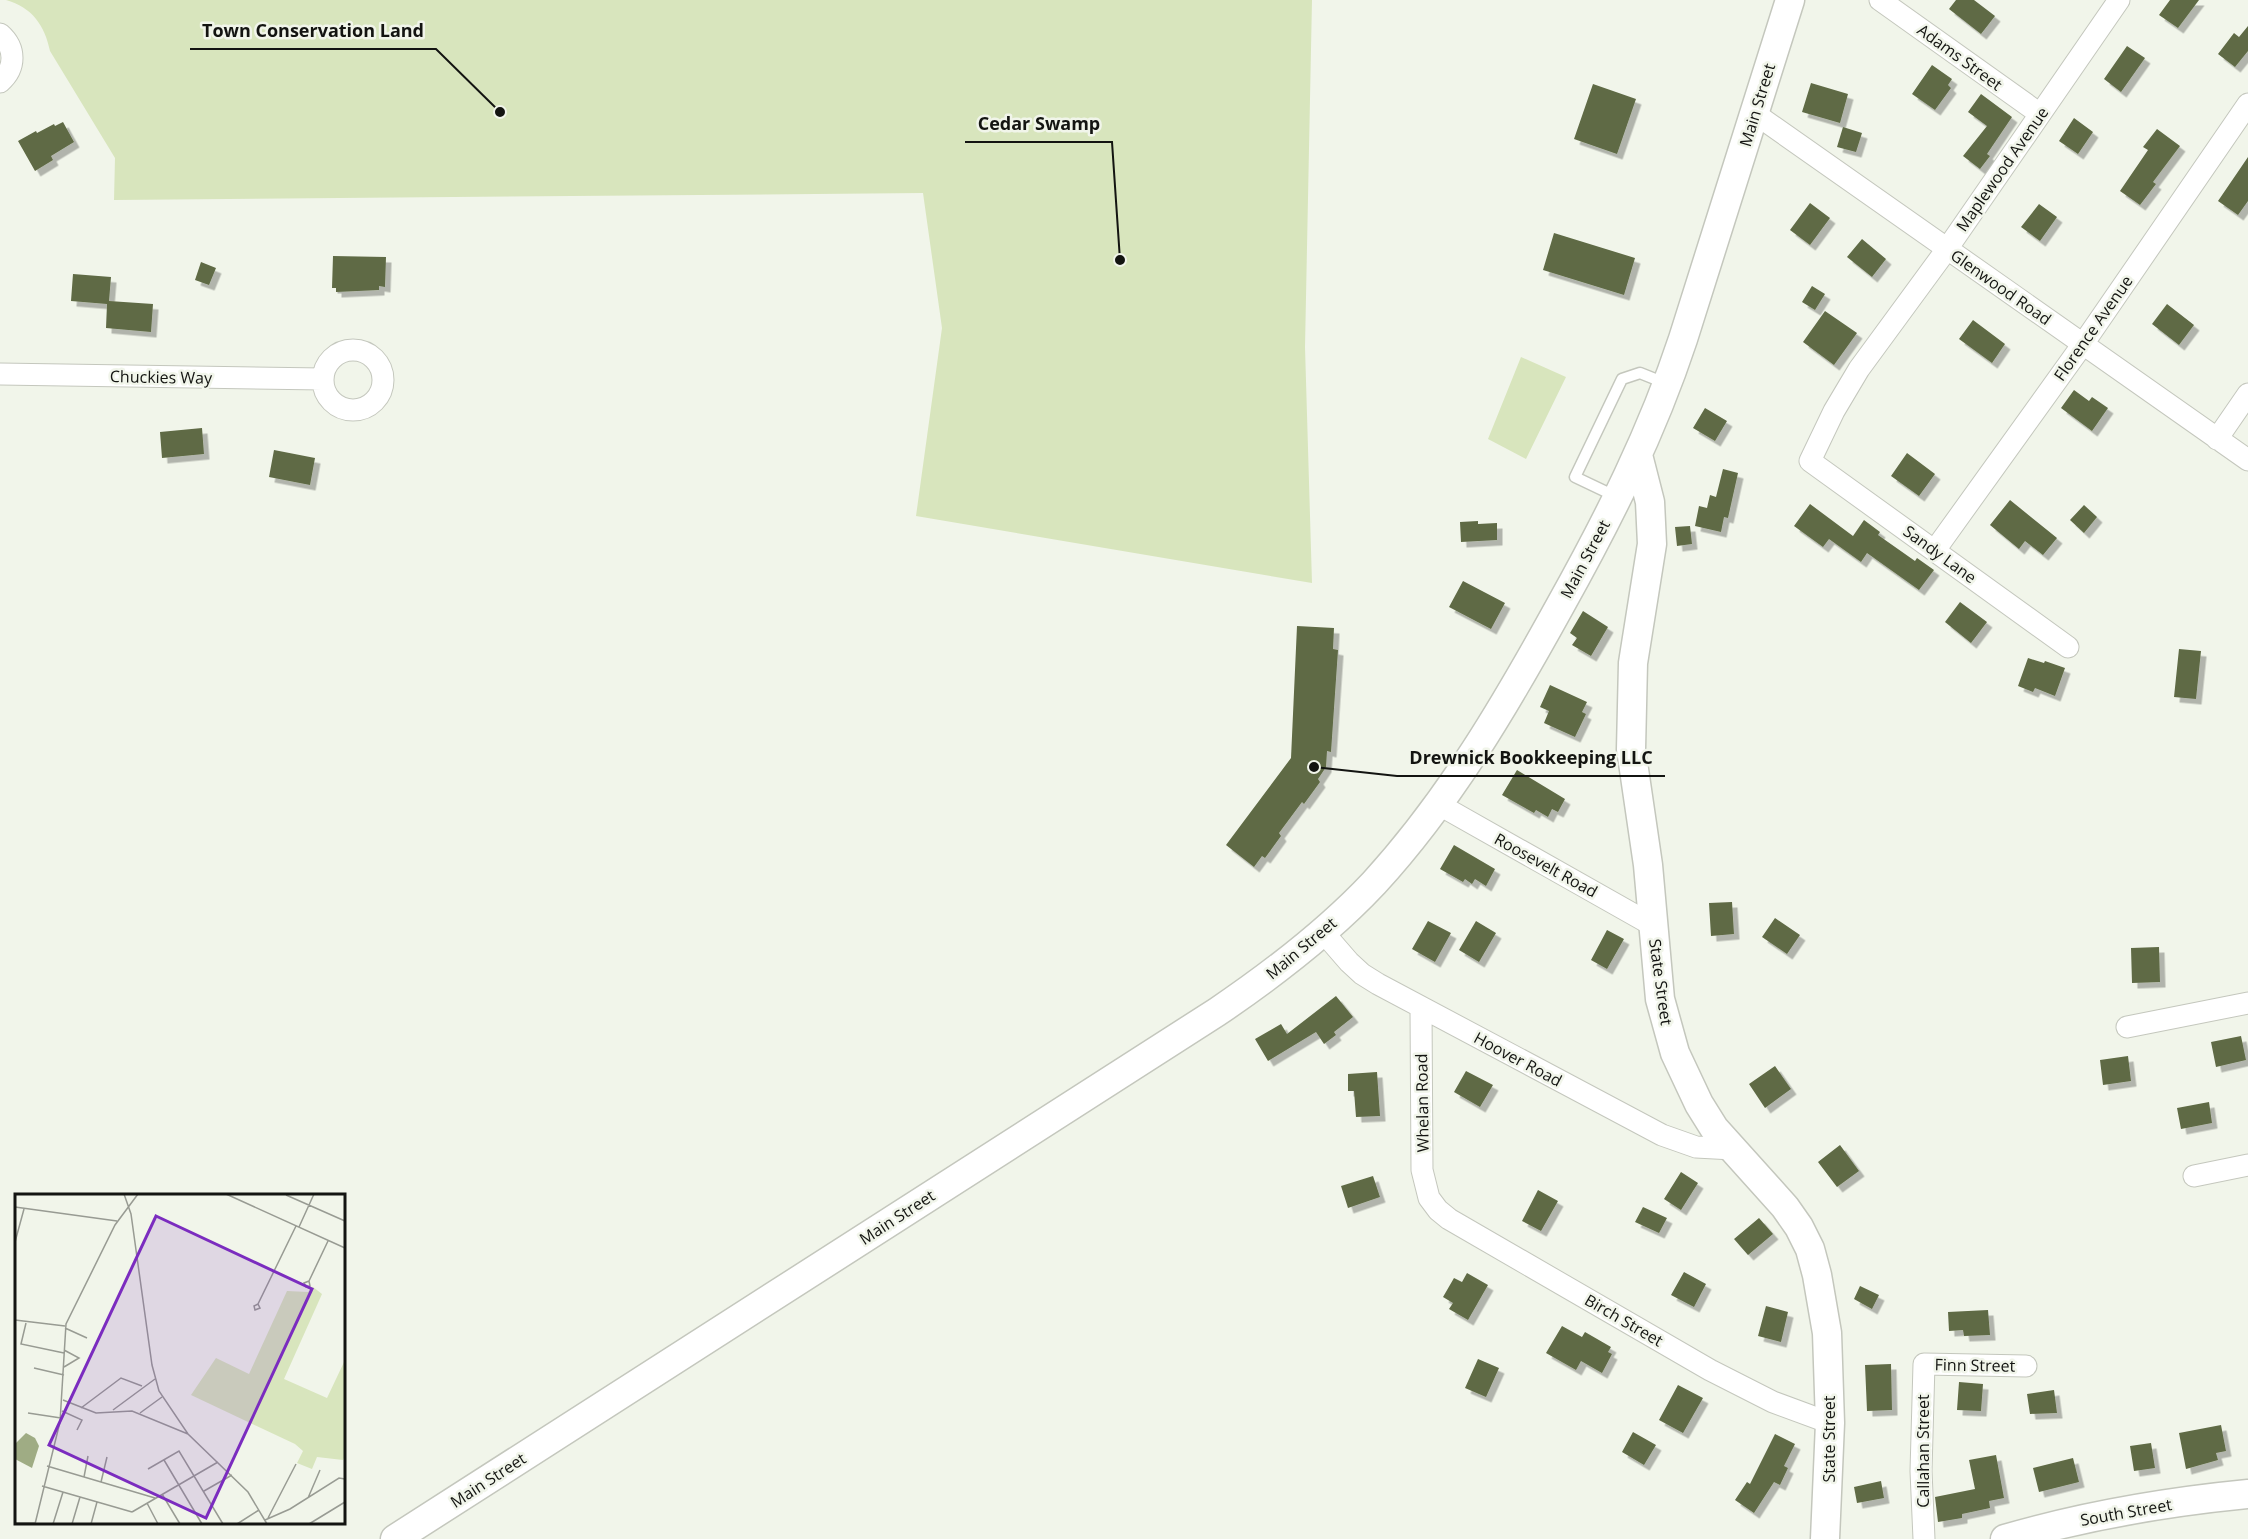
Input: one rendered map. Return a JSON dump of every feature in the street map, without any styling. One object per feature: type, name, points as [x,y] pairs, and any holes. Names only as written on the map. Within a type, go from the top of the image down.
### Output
[{"type":"main road","name":"Main Street","points":[[395,1539],[1216,1012],[1277,970],[1323,932],[1373,884],[1400,854],[1438,804],[1503,708],[1618,498],[1668,384],[1790,0]]},
{"type":"main road","name":"State Street","points":[[1638,455],[1650,502],[1652,544],[1637,632],[1630,724],[1631,749],[1647,855],[1660,999],[1675,1053],[1699,1104],[1714,1128],[1785,1207],[1799,1227],[1810,1249],[1827,1333],[1830,1423],[1825,1539]]},
{"type":"main road","name":"South Street","points":[[2005,1539],[2056,1525],[2130,1511],[2248,1494]]},
{"type":"street","name":"Adams Street","points":[[1880,0],[2040,114]]},
{"type":"street","name":"Maplewood Avenue","points":[[1810,461],[1846,389],[1947,249],[2119,0]]},
{"type":"street","points":[[0,34],[9,44],[12,56],[10,69],[0,82]]},
{"type":"street","name":"Florence Avenue","points":[[1935,550],[2083,344],[2248,104]]},
{"type":"street","name":"Glenwood Road","points":[[1754,113],[2248,460]]},
{"type":"street","name":"Chuckies Way","points":[[0,374],[323,379]]},
{"type":"street","points":[[2217,439],[2248,394]]},
{"type":"street","name":"Sandy Lane","points":[[1810,461],[2068,647]]},
{"type":"street","name":"Roosevelt Road","points":[[1438,804],[1654,926]]},
{"type":"street","name":"Hoover Road","points":[[1323,932],[1338,951],[1362,974],[1421,1008],[1662,1135],[1696,1147],[1733,1149]]},
{"type":"street","points":[[2127,1027],[2248,1003]]},
{"type":"street","name":"Whelan Road","points":[[1421,1008],[1422,1170],[1429,1198]]},
{"type":"street","points":[[2194,1176],[2248,1165]]},
{"type":"street","name":"Birch Street","points":[[1429,1198],[1449,1219],[1710,1370],[1773,1402],[1830,1423]]},
{"type":"street","name":"Finn Street","points":[[1924,1364],[2026,1366]]},
{"type":"street","name":"Callahan Street","points":[[1924,1364],[1920,1471],[1924,1539]]},
{"type":"lane","points":[[1618,498],[1575,477],[1622,379],[1640,373],[1668,384]]},
{"type":"green space","points":[[6,0],[1312,0],[1305,347],[1312,583],[916,516],[942,328],[923,193],[114,200],[115,158],[50,51],[41,26],[23,7]]},
{"type":"green space","points":[[1521,357],[1566,377],[1526,459],[1488,439]]},
{"type":"building","points":[[1956,0],[1974,0],[1995,16],[1981,34],[1949,9]]},
{"type":"building","points":[[2170,0],[2199,0],[2178,28],[2159,15]]},
{"type":"building","points":[[2248,26],[2248,51],[2235,67],[2218,54],[2234,33],[2239,37]]},
{"type":"building","points":[[2127,46],[2145,58],[2121,92],[2104,79]]},
{"type":"building","points":[[1932,65],[1952,79],[1948,85],[1951,88],[1935,110],[1912,94]]},
{"type":"building","points":[[1811,83],[1848,94],[1840,123],[1802,112]]},
{"type":"building","points":[[1593,84],[1636,99],[1617,154],[1574,139]]},
{"type":"building","points":[[1981,94],[2012,117],[1987,154],[1990,156],[1980,169],[1963,156],[1987,126],[1968,112]]},
{"type":"building","points":[[2074,118],[2093,132],[2078,154],[2059,141]]},
{"type":"building","points":[[63,122],[74,142],[51,156],[53,160],[35,171],[18,141],[36,131],[37,133]]},
{"type":"building","points":[[1843,127],[1862,133],[1856,152],[1837,147]]},
{"type":"building","points":[[2157,129],[2180,146],[2153,182],[2156,184],[2140,205],[2120,191],[2148,150],[2143,147]]},
{"type":"building","points":[[2248,157],[2248,201],[2238,215],[2218,201]]},
{"type":"building","points":[[1810,203],[1830,218],[1810,245],[1790,230]]},
{"type":"building","points":[[2039,204],[2057,217],[2040,241],[2021,227]]},
{"type":"building","points":[[1554,233],[1635,258],[1624,295],[1543,270]]},
{"type":"building","points":[[1862,239],[1886,259],[1872,277],[1847,257]]},
{"type":"building","points":[[333,256],[386,257],[385,287],[379,286],[379,290],[336,292],[336,288],[332,288]]},
{"type":"building","points":[[201,262],[216,268],[209,285],[195,280]]},
{"type":"building","points":[[73,274],[111,277],[109,301],[153,304],[151,332],[106,328],[107,304],[71,301]]},
{"type":"building","points":[[1812,286],[1825,294],[1815,310],[1802,302]]},
{"type":"building","points":[[2167,304],[2194,325],[2179,345],[2152,324]]},
{"type":"building","points":[[1825,311],[1857,333],[1834,365],[1803,342]]},
{"type":"building","points":[[1973,320],[2005,344],[1992,363],[1959,339]]},
{"type":"building","points":[[2074,390],[2089,401],[2092,397],[2108,408],[2092,431],[2061,408]]},
{"type":"building","points":[[1705,408],[1727,421],[1715,441],[1693,428]]},
{"type":"building","points":[[202,428],[204,454],[162,458],[160,432]]},
{"type":"building","points":[[274,450],[315,458],[310,485],[269,477]]},
{"type":"building","points":[[1907,453],[1935,474],[1919,496],[1891,476]]},
{"type":"building","points":[[1723,469],[1738,473],[1728,518],[1724,517],[1721,532],[1695,526],[1699,506],[1707,508],[1710,495],[1716,497]]},
{"type":"building","points":[[2010,500],[2057,538],[2043,555],[2025,541],[2019,549],[1990,525]]},
{"type":"building","points":[[1810,504],[1853,536],[1864,520],[1880,532],[1878,535],[1915,561],[1917,558],[1934,570],[1919,590],[1867,553],[1861,562],[1829,539],[1823,547],[1794,526]]},
{"type":"building","points":[[2084,505],[2097,517],[2084,533],[2070,520]]},
{"type":"building","points":[[1478,521],[1478,524],[1497,523],[1497,540],[1461,542],[1460,522]]},
{"type":"building","points":[[1690,526],[1692,544],[1677,546],[1675,527]]},
{"type":"building","points":[[1463,581],[1505,603],[1491,629],[1449,607]]},
{"type":"building","points":[[1960,602],[1987,622],[1971,643],[1945,622]]},
{"type":"building","points":[[1583,611],[1608,627],[1591,656],[1572,645],[1577,638],[1570,633]]},
{"type":"building","points":[[1297,626],[1334,628],[1333,649],[1338,650],[1331,752],[1327,751],[1326,767],[1318,779],[1320,782],[1279,833],[1281,836],[1265,858],[1262,856],[1254,867],[1226,845],[1291,758]]},
{"type":"building","points":[[2179,649],[2201,651],[2196,699],[2174,697]]},
{"type":"building","points":[[2028,658],[2065,668],[2055,696],[2035,688],[2033,692],[2018,686]]},
{"type":"building","points":[[1550,685],[1587,702],[1582,712],[1586,714],[1575,737],[1544,723],[1549,711],[1540,707]]},
{"type":"building","points":[[1517,770],[1565,799],[1558,812],[1552,809],[1548,817],[1536,810],[1534,813],[1502,795]]},
{"type":"building","points":[[1454,845],[1495,869],[1486,886],[1475,879],[1472,884],[1465,879],[1463,882],[1440,869]]},
{"type":"building","points":[[1732,902],[1734,934],[1711,936],[1709,903]]},
{"type":"building","points":[[1775,918],[1800,935],[1787,954],[1762,937]]},
{"type":"building","points":[[1428,921],[1451,933],[1435,962],[1412,949]]},
{"type":"building","points":[[1476,921],[1496,933],[1479,962],[1459,950]]},
{"type":"building","points":[[1607,930],[1624,939],[1607,969],[1591,960]]},
{"type":"building","points":[[2159,947],[2160,982],[2132,983],[2131,948]]},
{"type":"building","points":[[1336,996],[1353,1017],[1334,1032],[1336,1035],[1324,1044],[1316,1032],[1268,1061],[1255,1039],[1281,1024],[1287,1034]]},
{"type":"building","points":[[2241,1036],[2246,1060],[2216,1067],[2211,1042]]},
{"type":"building","points":[[2128,1056],[2131,1081],[2103,1085],[2100,1060]]},
{"type":"building","points":[[1775,1066],[1791,1089],[1765,1108],[1749,1084]]},
{"type":"building","points":[[1466,1071],[1493,1085],[1480,1107],[1454,1092]]},
{"type":"building","points":[[1377,1072],[1380,1116],[1356,1117],[1354,1091],[1348,1091],[1348,1074]]},
{"type":"building","points":[[2209,1102],[2212,1123],[2181,1129],[2177,1108]]},
{"type":"building","points":[[1840,1145],[1859,1171],[1837,1187],[1818,1162]]},
{"type":"building","points":[[1681,1172],[1698,1183],[1681,1210],[1664,1199]]},
{"type":"building","points":[[1373,1176],[1380,1197],[1348,1208],[1341,1186]]},
{"type":"building","points":[[1538,1190],[1558,1201],[1541,1231],[1522,1221]]},
{"type":"building","points":[[1643,1207],[1667,1218],[1659,1233],[1635,1222]]},
{"type":"building","points":[[1759,1218],[1773,1234],[1748,1255],[1734,1239]]},
{"type":"building","points":[[1684,1272],[1706,1284],[1694,1307],[1671,1295]]},
{"type":"building","points":[[1467,1273],[1488,1285],[1468,1320],[1449,1309],[1453,1303],[1443,1297],[1454,1278],[1462,1282]]},
{"type":"building","points":[[1860,1286],[1879,1295],[1872,1309],[1854,1299]]},
{"type":"building","points":[[1766,1306],[1788,1312],[1781,1342],[1758,1336]]},
{"type":"building","points":[[1988,1310],[1990,1335],[1964,1336],[1963,1330],[1949,1331],[1948,1312]]},
{"type":"building","points":[[1562,1326],[1582,1337],[1585,1332],[1611,1347],[1608,1352],[1612,1354],[1602,1373],[1581,1361],[1576,1370],[1546,1353]]},
{"type":"building","points":[[1478,1359],[1499,1368],[1486,1397],[1465,1388]]},
{"type":"building","points":[[1891,1364],[1892,1410],[1867,1411],[1865,1365]]},
{"type":"building","points":[[1959,1382],[1983,1384],[1981,1411],[1957,1410]]},
{"type":"building","points":[[1678,1385],[1703,1398],[1683,1433],[1659,1420]]},
{"type":"building","points":[[2054,1390],[2057,1413],[2030,1414],[2027,1394]]},
{"type":"building","points":[[2221,1425],[2226,1451],[2216,1453],[2218,1460],[2186,1469],[2179,1433]]},
{"type":"building","points":[[1633,1432],[1656,1445],[1644,1465],[1622,1452]]},
{"type":"building","points":[[1775,1434],[1795,1444],[1784,1466],[1788,1468],[1780,1485],[1774,1482],[1754,1513],[1735,1500],[1747,1482],[1750,1484]]},
{"type":"building","points":[[2151,1443],[2155,1468],[2134,1471],[2130,1446]]},
{"type":"building","points":[[1996,1455],[2004,1498],[1989,1501],[1990,1508],[1962,1514],[1962,1518],[1938,1522],[1935,1497],[1975,1489],[1969,1460]]},
{"type":"building","points":[[2073,1458],[2079,1482],[2039,1492],[2033,1468]]},
{"type":"building","points":[[1881,1481],[1884,1498],[1857,1503],[1854,1487]]},
{"type":"place","name":"Town Conservation Land","points":[[500,112]]},
{"type":"place","name":"Cedar Swamp","points":[[1120,260]]},
{"type":"place","name":"Drewnick Bookkeeping LLC","points":[[1314,767]]}]
